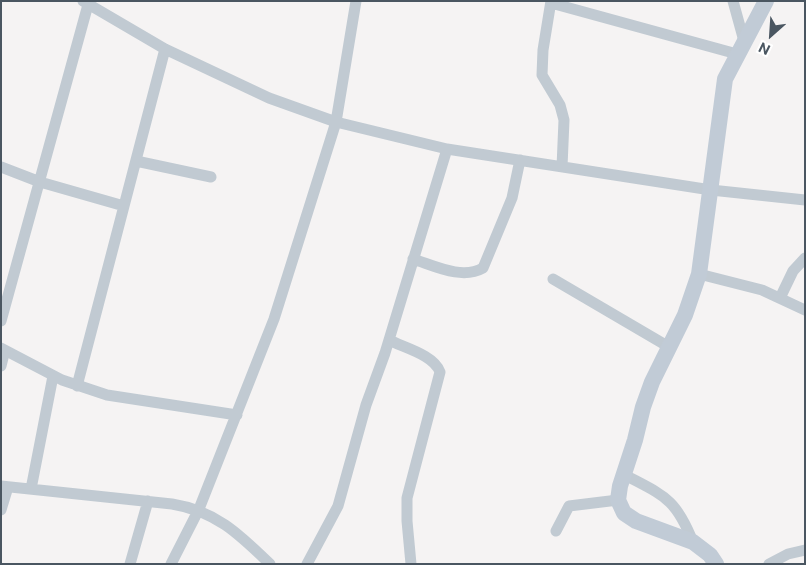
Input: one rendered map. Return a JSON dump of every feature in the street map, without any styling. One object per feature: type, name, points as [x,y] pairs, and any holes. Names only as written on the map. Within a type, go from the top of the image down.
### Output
[{"type":"street","points":[[171,564],[199,510],[274,319],[336,122],[356,1]]},
{"type":"street","points":[[733,1],[741,48]]},
{"type":"street","points":[[716,564],[710,555],[693,542],[636,521],[624,514],[618,500],[643,407],[685,315],[699,274],[725,79],[766,1]]},
{"type":"street","points":[[1,321],[40,182],[86,2],[165,49],[269,98],[336,122],[447,149],[710,190],[805,200]]},
{"type":"street","points":[[562,167],[564,120],[560,105],[542,75],[543,50],[551,2],[741,48]]},
{"type":"street","points":[[77,386],[165,49]]},
{"type":"street","points":[[307,564],[338,506],[366,405],[389,340],[447,149]]},
{"type":"street","points":[[413,259],[464,274],[474,273],[483,268],[512,198],[520,160]]},
{"type":"street","points":[[136,161],[211,177]]},
{"type":"street","points":[[1,167],[40,182],[124,206]]},
{"type":"street","points":[[780,298],[793,271],[805,258]]},
{"type":"street","points":[[699,274],[762,290],[805,310]]},
{"type":"street","points":[[553,279],[669,347]]},
{"type":"street","points":[[389,340],[438,365],[440,372],[407,498],[406,521],[411,564]]},
{"type":"street","points":[[1,366],[3,349],[53,376],[107,395],[237,415]]},
{"type":"street","points":[[30,489],[53,376]]},
{"type":"street","points":[[624,474],[670,500],[679,512],[693,542]]},
{"type":"street","points":[[1,510],[4,487],[148,501],[199,510],[229,526],[270,564]]},
{"type":"street","points":[[556,531],[569,506],[618,500]]},
{"type":"street","points":[[130,564],[148,501]]},
{"type":"street","points":[[769,564],[788,554],[805,550]]}]
